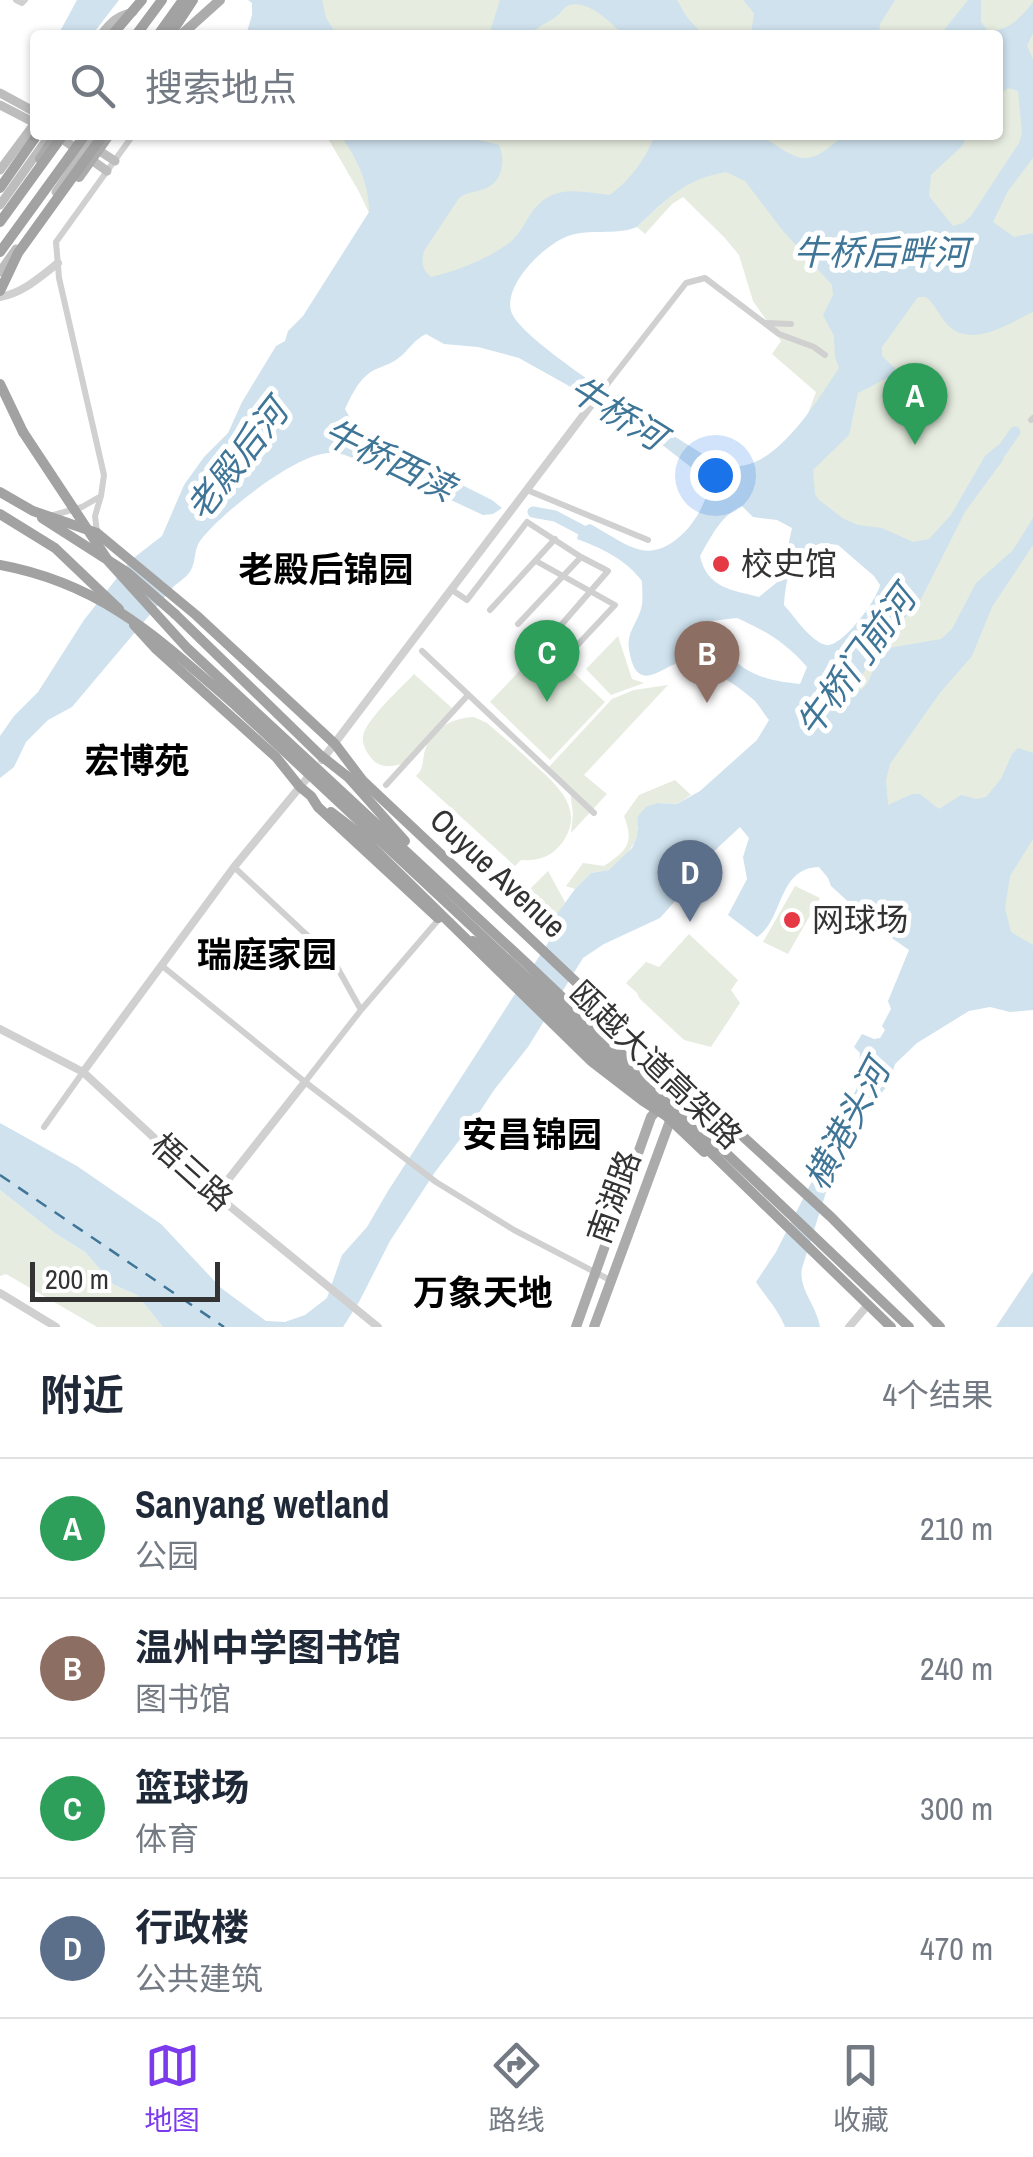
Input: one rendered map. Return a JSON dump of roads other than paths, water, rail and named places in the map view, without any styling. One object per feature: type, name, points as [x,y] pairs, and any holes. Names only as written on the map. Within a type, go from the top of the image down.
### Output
[{"type":"highway","points":[[140,30],[162,0]]},
{"type":"highway","points":[[162,30],[183,0]]},
{"type":"highway","points":[[173,30],[193,0]]},
{"type":"highway","points":[[118,30],[139,4]]},
{"type":"highway","points":[[0,188],[34,140]]},
{"type":"highway","points":[[0,218],[54,140]]},
{"type":"highway","points":[[0,252],[82,140]]},
{"type":"highway","points":[[0,294],[18,254],[102,140]]},
{"type":"highway","points":[[0,384],[23,432]]},
{"type":"highway","points":[[0,402],[23,432]]},
{"type":"highway","name":"瓯越大道高架路","points":[[23,432],[109,562],[187,648],[910,1327]]},
{"type":"highway","name":"Ouyue Avenue","points":[[0,492],[32,511],[97,533],[196,615],[335,744],[363,780],[831,1217],[940,1327]]},
{"type":"highway","points":[[32,511],[119,567],[176,614],[320,755],[348,777],[442,884]]},
{"type":"highway","name":"Ouyue Avenue","points":[[0,514],[55,548],[100,588],[155,648],[276,757],[318,807],[440,919],[487,950],[891,1327]]},
{"type":"highway","name":"瓯越大道高架路","points":[[0,565],[63,582],[108,603],[172,651],[235,705],[686,1128],[891,1327]]},
{"type":"highway","points":[[311,796],[356,831],[591,1061],[686,1128]]},
{"type":"main road","points":[[187,30],[220,0]]},
{"type":"main road","points":[[105,30],[139,4]]},
{"type":"main road","points":[[0,93],[30,109]]},
{"type":"main road","points":[[0,105],[30,120]]},
{"type":"main road","points":[[0,170],[30,130]]},
{"type":"main road","points":[[0,206],[53,140]]},
{"type":"main road","points":[[66,140],[95,156],[114,160]]},
{"type":"main road","points":[[80,140],[107,171]]},
{"type":"main road","points":[[0,273],[92,140]]},
{"type":"main road","points":[[0,273],[95,156],[103,140]]},
{"type":"main road","name":"南湖路","points":[[576,1327],[651,1117],[682,1080]]},
{"type":"main road","name":"南湖路","points":[[594,1327],[670,1120],[696,1093]]},
{"type":"street","points":[[16,0],[25,0]]},
{"type":"street","points":[[97,533],[95,516],[104,475],[59,278],[56,242],[129,140]]},
{"type":"street","points":[[0,294],[12,295],[28,287],[58,263]]},
{"type":"street","points":[[44,1126],[160,964],[335,744],[686,283],[705,278],[787,338],[825,355]]},
{"type":"street","points":[[764,323],[791,324]]},
{"type":"street","points":[[527,490],[648,540]]},
{"type":"street","points":[[47,516],[82,508],[101,496]]},
{"type":"street","points":[[452,590],[467,600],[527,522],[608,571],[550,639]]},
{"type":"street","points":[[490,610],[555,539]]},
{"type":"street","points":[[518,624],[581,557]]},
{"type":"street","points":[[536,561],[615,605],[568,655]]},
{"type":"street","points":[[422,651],[594,813]]},
{"type":"street","points":[[386,786],[468,695]]},
{"type":"street","points":[[234,867],[323,950],[360,1010]]},
{"type":"street","points":[[500,888],[509,884],[526,888],[532,894],[533,904],[528,914]]},
{"type":"street","points":[[216,1196],[360,1010],[440,919]]},
{"type":"street","points":[[160,964],[436,1182],[514,1230],[610,1280]]},
{"type":"street","name":"梧三路","points":[[0,1029],[83,1072],[216,1196],[378,1327]]},
{"type":"street","points":[[0,1293],[56,1327]]},
{"type":"street","points":[[849,1327],[867,1306]]},
{"type":"water","points":[[77,0],[119,0],[96,30],[61,30]]},
{"type":"water","points":[[248,0],[322,0],[334,30],[248,30],[252,3]]},
{"type":"water","points":[[500,0],[677,0],[699,30],[617,30],[599,14],[577,4],[567,6],[536,30],[491,30]]},
{"type":"water","points":[[743,0],[895,0],[879,30],[752,30],[754,13]]},
{"type":"water","points":[[968,0],[981,0],[981,22],[987,30],[944,30]]},
{"type":"water","points":[[1033,2],[1033,33],[1027,46],[1033,59],[1033,158],[1008,191],[993,222],[1014,237],[1033,233],[1033,312],[993,331],[971,335],[951,328],[930,300],[918,297],[882,347],[882,356],[899,372],[858,393],[849,435],[813,470],[815,494],[844,519],[882,528],[913,542],[929,539],[951,515],[985,456],[998,445],[1007,446],[1003,460],[965,512],[920,601],[885,640],[854,687],[861,690],[867,684],[889,648],[941,639],[952,629],[976,583],[1013,550],[1033,518],[1033,545],[992,607],[972,656],[939,694],[890,764],[886,780],[888,805],[920,794],[939,809],[961,795],[986,797],[1018,748],[1033,753],[1033,839],[1010,876],[1005,908],[1011,932],[1033,945],[1033,1010],[1010,1012],[990,1007],[969,1011],[917,1043],[895,1064],[889,1084],[854,1125],[829,1183],[802,1268],[803,1283],[820,1327],[785,1327],[756,1282],[776,1252],[838,1118],[856,1090],[860,1053],[854,1047],[862,1034],[880,1038],[885,1030],[882,1026],[891,1009],[888,1001],[909,950],[876,927],[831,886],[819,867],[795,876],[766,929],[757,937],[728,915],[747,879],[743,857],[749,838],[740,827],[709,856],[660,918],[583,958],[528,1047],[435,1172],[390,1241],[343,1327],[163,1327],[137,1295],[114,1285],[85,1252],[0,1190],[0,1123],[77,1166],[161,1224],[221,1288],[266,1321],[285,1322],[305,1315],[327,1298],[342,1255],[367,1227],[553,935],[557,914],[575,889],[591,873],[609,870],[632,848],[638,816],[646,807],[677,804],[700,791],[757,740],[769,720],[741,690],[695,664],[679,663],[646,676],[639,673],[633,665],[629,643],[642,605],[642,581],[613,556],[577,539],[580,528],[590,524],[641,550],[665,546],[696,518],[709,481],[627,421],[519,358],[478,347],[444,344],[426,334],[396,360],[363,378],[345,409],[366,432],[502,508],[483,515],[380,467],[342,454],[314,456],[296,464],[240,502],[210,530],[198,544],[188,574],[72,707],[48,720],[26,742],[14,767],[0,778],[0,736],[38,692],[84,620],[131,560],[162,536],[184,485],[228,433],[276,346],[285,341],[288,331],[303,316],[369,212],[361,171],[343,140],[479,140],[499,145],[499,177],[490,186],[459,198],[424,251],[423,266],[431,277],[472,264],[500,249],[516,237],[532,212],[549,197],[577,191],[610,195],[637,168],[653,140],[768,140],[788,153],[808,158],[838,140],[965,140],[931,175],[929,196],[953,226],[963,223],[1019,143],[1022,133],[1018,91],[1008,88],[1003,92],[1003,30],[995,30],[1014,22]],"holes":[[[726,172],[745,181],[832,285],[833,295],[823,315],[834,336],[839,368],[808,414],[780,445],[764,457],[732,466],[709,458],[568,365],[520,325],[511,311],[510,300],[528,267],[558,241],[576,234],[637,227],[677,192]],[[742,506],[753,517],[777,520],[792,528],[781,579],[759,597],[715,581],[703,567],[700,556],[717,527]],[[820,544],[838,545],[880,585],[849,631],[826,645],[809,634],[784,605],[787,582],[800,554]],[[737,618],[775,638],[807,667],[800,684],[757,675],[732,657],[720,643],[711,621]]]},
{"type":"water","points":[[1032,1273],[1033,1327],[996,1327]]},
{"type":"waterway","name":"牛桥门前河","points":[[997,457],[1015,432]]},
{"type":"waterway","name":"牛桥西渎","points":[[533,512],[555,516],[593,536]]},
{"type":"place","name":"Sanyang wetland","points":[[915,445]]},
{"type":"place","name":"校史馆","points":[[721,564]]},
{"type":"place","name":"篮球场","points":[[547,702]]},
{"type":"place","name":"温州中学图书馆","points":[[707,703]]},
{"type":"place","name":"网球场","points":[[792,920]]},
{"type":"place","name":"行政楼","points":[[690,922]]},
{"type":"district","name":"老殿后锦园","points":[[326,570]]},
{"type":"district","name":"宏博苑","points":[[137,761]]},
{"type":"district","name":"瑞庭家园","points":[[267,955]]},
{"type":"district","name":"安昌锦园","points":[[532,1135]]},
{"type":"district","name":"万象天地","points":[[483,1293]]},
{"type":"water label","name":"牛桥后畔河","points":[[881,253]]},
{"type":"water label","name":"牛桥河","points":[[617,413]]},
{"type":"water label","name":"老殿后河","points":[[237,460]]},
{"type":"water label","name":"横港头河","points":[[847,1125]]}]
